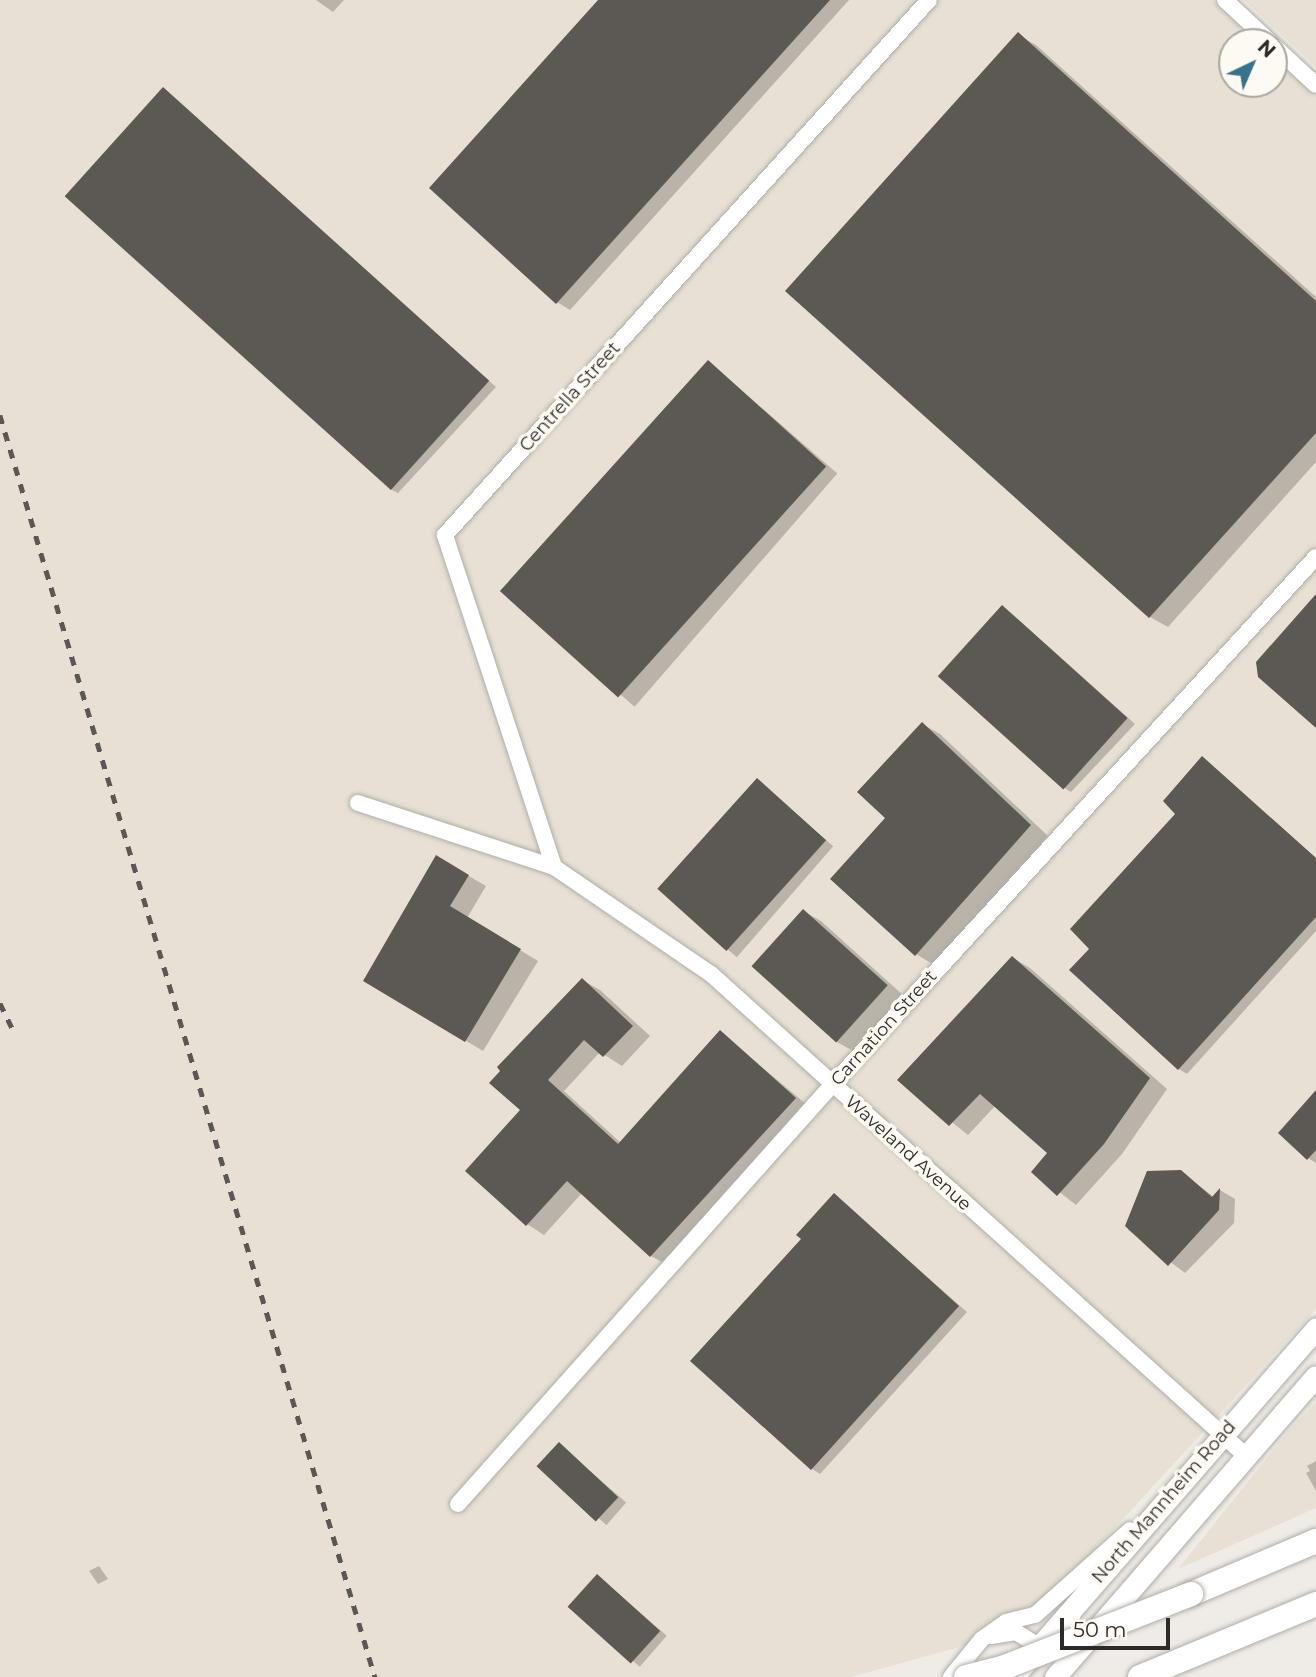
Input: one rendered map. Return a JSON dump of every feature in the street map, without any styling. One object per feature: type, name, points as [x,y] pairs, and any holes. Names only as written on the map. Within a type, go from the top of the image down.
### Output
[{"type":"highway","points":[[966,1677],[1005,1667],[1191,1594],[1316,1541]]},
{"type":"highway","points":[[1140,1677],[1316,1604]]},
{"type":"main road","name":"North Mannheim Road","points":[[1013,1677],[1168,1495],[1316,1328]]},
{"type":"main road","name":"North Mannheim Road","points":[[1055,1677],[1316,1376]]},
{"type":"street","name":"Centrella Street","points":[[554,867],[445,535],[929,0]]},
{"type":"street","points":[[1225,0],[1255,28]]},
{"type":"street","points":[[1288,59],[1316,85]]},
{"type":"street","name":"Carnation Street","points":[[458,1504],[832,1085],[1316,557]]},
{"type":"street","name":"Waveland Avenue","points":[[358,803],[554,867],[711,974],[1245,1455]]},
{"type":"street","points":[[951,1677],[982,1639],[1006,1622],[1035,1615],[1168,1495]]},
{"type":"street","points":[[982,1639],[1016,1632],[1040,1647]]},
{"type":"shaded area","points":[[0,0],[1213,0],[1243,28],[1218,28],[1218,98],[1288,98],[1288,70],[1316,96],[1316,1309],[1021,1630],[851,1677],[0,1677]]},
{"type":"shaded area","points":[[1244,0],[1316,0],[1316,67],[1288,41],[1288,28],[1274,28]]},
{"type":"shaded area","points":[[1316,1402],[1316,1508],[1178,1569],[1291,1428]]},
{"type":"building","points":[[598,0],[830,0],[556,304],[429,188]]},
{"type":"building","points":[[1018,32],[1316,301],[1316,433],[1149,618],[785,291]]},
{"type":"building","points":[[163,87],[489,381],[391,490],[65,196]]},
{"type":"building","points":[[708,360],[826,466],[618,698],[500,591]]},
{"type":"building","points":[[1316,594],[1316,728],[1258,677],[1256,662]]},
{"type":"building","points":[[1002,605],[1128,718],[1063,789],[938,676]]},
{"type":"building","points":[[922,722],[1031,825],[915,956],[830,879],[885,818],[857,792]]},
{"type":"building","points":[[1202,756],[1316,858],[1316,917],[1178,1070],[1069,970],[1089,949],[1070,929],[1175,814],[1163,801]]},
{"type":"building","points":[[757,778],[826,840],[726,951],[657,889]]},
{"type":"building","points":[[436,855],[469,875],[450,906],[521,949],[465,1042],[363,981]]},
{"type":"building","points":[[803,909],[888,985],[836,1043],[751,966]]},
{"type":"building","points":[[1012,956],[1150,1078],[1104,1144],[1057,1196],[1031,1172],[1047,1153],[980,1094],[949,1126],[897,1080]]},
{"type":"building","points":[[582,978],[633,1026],[603,1057],[584,1040],[548,1080],[618,1144],[720,1030],[796,1098],[650,1257],[567,1181],[526,1226],[465,1171],[520,1110],[489,1083],[500,1071],[497,1067]]},
{"type":"building","points":[[1316,1090],[1316,1150],[1307,1160],[1278,1133]]},
{"type":"building","points":[[1181,1170],[1212,1197],[1220,1188],[1219,1210],[1168,1266],[1125,1226],[1147,1171]]},
{"type":"building","points":[[834,1193],[959,1306],[811,1470],[690,1361],[801,1239],[796,1235]]},
{"type":"building","points":[[559,1442],[618,1497],[596,1521],[536,1466]]},
{"type":"building","points":[[597,1574],[660,1631],[631,1664],[568,1607]]},
{"type":"railway","points":[[0,415],[375,1677]]},
{"type":"railway","points":[[0,1003],[13,1030]]}]
